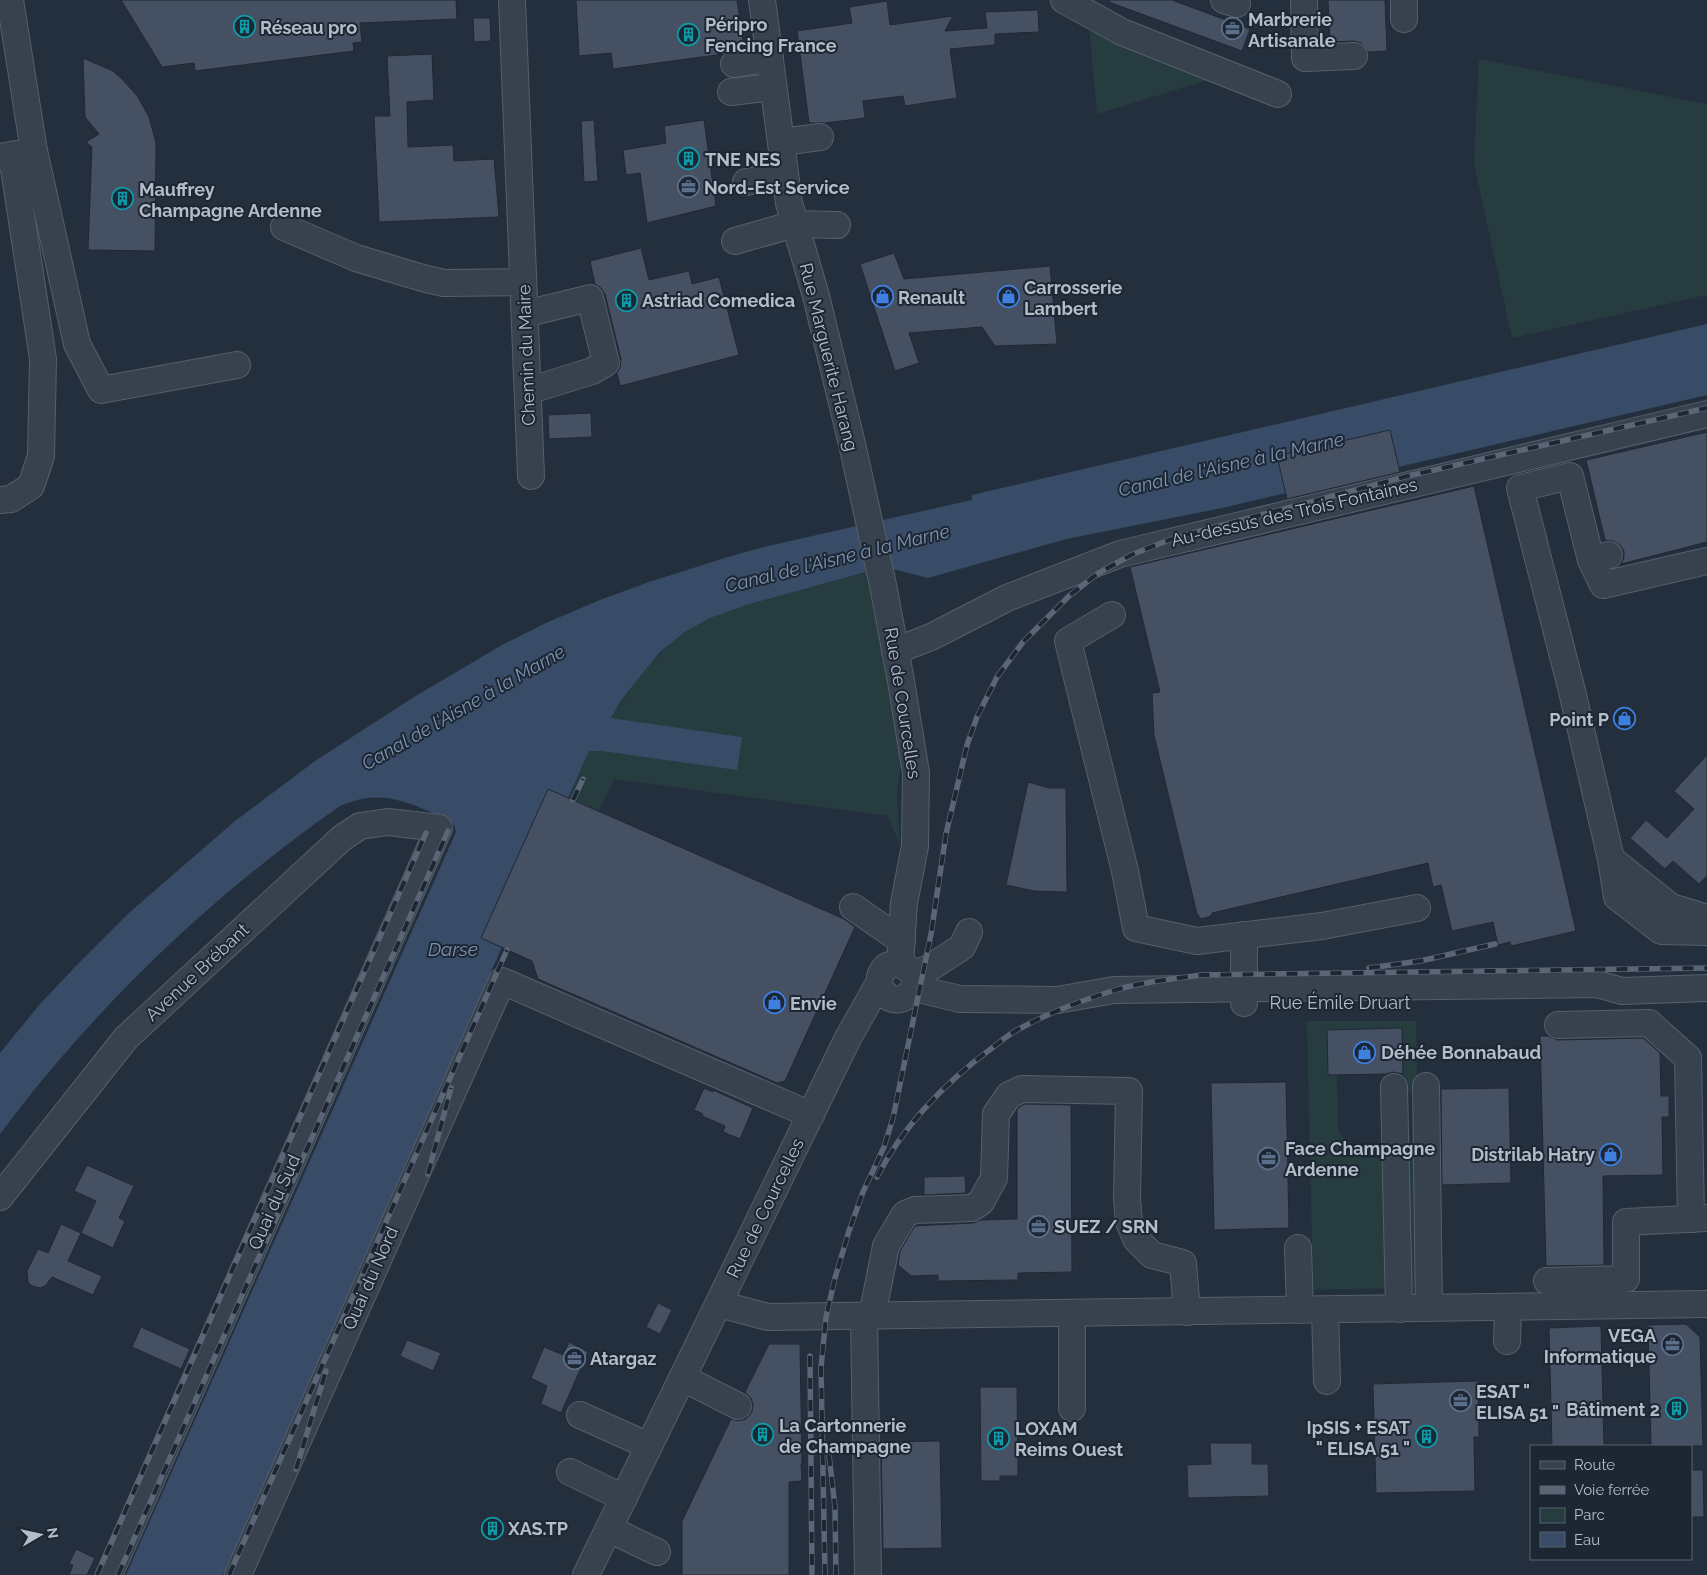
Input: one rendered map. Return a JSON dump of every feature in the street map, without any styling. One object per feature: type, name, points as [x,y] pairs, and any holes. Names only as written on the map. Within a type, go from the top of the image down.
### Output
[{"type":"street","points":[[0,500],[10,498],[31,486],[42,456],[43,359],[15,155],[10,0]]},
{"type":"street","name":"Chemin du Maire","points":[[512,0],[511,235],[523,282],[531,476]]},
{"type":"street","name":"Rue Marguerite Harang","points":[[762,0],[789,203],[816,296],[883,585]]},
{"type":"street","points":[[1065,0],[1122,32],[1278,94]]},
{"type":"street","points":[[1224,0],[1236,4],[1236,0]]},
{"type":"street","points":[[1304,0],[1306,58],[1354,56]]},
{"type":"street","points":[[734,64],[770,58]]},
{"type":"street","points":[[731,92],[773,87]]},
{"type":"street","points":[[781,142],[820,137]]},
{"type":"street","points":[[15,155],[77,344],[101,390],[237,365]]},
{"type":"street","points":[[746,182],[785,175]]},
{"type":"street","points":[[735,242],[795,224],[837,226]]},
{"type":"street","points":[[284,227],[356,258],[426,279],[444,283],[523,282]]},
{"type":"street","points":[[525,314],[590,298],[606,363],[592,371],[528,391]]},
{"type":"street","name":"Au-dessus des Trois Fontaines","points":[[895,650],[931,637],[1007,598],[1120,554],[1707,414]]},
{"type":"street","points":[[1707,561],[1603,585],[1600,558],[1570,476],[1520,488],[1572,691],[1611,859],[1617,897],[1662,931],[1707,932]]},
{"type":"street","name":"Rue de Courcelles","points":[[586,1575],[848,1038],[900,975],[904,903],[914,846],[916,773],[883,585]]},
{"type":"street","points":[[1112,615],[1068,641],[1123,863],[1136,928],[1197,940],[1322,926],[1417,908]]},
{"type":"street","name":"Avenue Brébant","points":[[0,1197],[126,1038],[342,838],[360,826],[388,822],[439,828]]},
{"type":"street","name":"Quai du Sud","points":[[109,1575],[439,828]]},
{"type":"street","points":[[1611,859],[1671,907],[1707,918]]},
{"type":"street","points":[[853,907],[900,975],[931,967],[962,947],[969,932]]},
{"type":"street","points":[[1244,935],[1244,996]]},
{"type":"street","name":"Rue Émile Druart","points":[[900,975],[960,999],[1057,1000],[1073,1005],[1244,996],[1597,1000],[1622,991],[1707,988]]},
{"type":"street","name":"Quai du Nord","points":[[238,1575],[502,981],[811,1115]]},
{"type":"street","points":[[1547,1281],[1626,1278],[1626,1222],[1699,1219],[1688,1058],[1649,1023],[1558,1025]]},
{"type":"street","points":[[1426,1086],[1429,1308]]},
{"type":"street","points":[[1394,1087],[1399,1309]]},
{"type":"street","points":[[868,1575],[868,1316],[886,1246],[905,1214],[915,1210],[972,1208],[981,1202],[994,1178],[996,1114],[1008,1095],[1022,1089],[1129,1091],[1127,1199],[1129,1222],[1136,1238],[1152,1255],[1183,1263],[1187,1312]]},
{"type":"street","points":[[1298,1248],[1327,1381]]},
{"type":"street","points":[[719,1304],[768,1317],[1707,1304]]},
{"type":"street","points":[[1508,1307],[1508,1341]]},
{"type":"street","points":[[1072,1313],[1072,1408]]},
{"type":"street","points":[[683,1378],[738,1406]]},
{"type":"street","points":[[580,1416],[649,1446]]},
{"type":"street","points":[[570,1472],[624,1498]]},
{"type":"street","points":[[609,1528],[657,1552]]},
{"type":"green space","points":[[1089,24],[1208,80],[1097,114]]},
{"type":"green space","points":[[1479,59],[1707,104],[1707,295],[1512,338],[1474,164]]},
{"type":"green space","points":[[870,572],[889,653],[901,767],[897,792],[900,846],[888,816],[614,779],[599,811],[568,799],[589,751],[741,737],[611,718],[644,671],[674,640],[708,618],[733,608]]},
{"type":"green space","points":[[1307,1021],[1416,1021],[1422,1288],[1405,1288],[1403,1159],[1417,1159],[1416,1093],[1403,1093],[1402,1028],[1327,1030],[1328,1075],[1337,1075],[1338,1132],[1365,1158],[1388,1158],[1391,1288],[1313,1290]]},
{"type":"water","points":[[1707,324],[1707,395],[1222,508],[1066,539],[928,578],[885,567],[749,604],[710,618],[686,631],[659,653],[622,699],[611,718],[742,737],[737,770],[602,751],[589,751],[223,1575],[126,1575],[456,832],[454,825],[449,820],[396,800],[369,798],[355,800],[340,806],[246,877],[157,956],[75,1042],[36,1087],[0,1134],[0,1053],[40,1004],[130,912],[235,821],[315,761],[414,697],[502,645],[546,623],[649,582],[768,546],[972,500],[972,495]]},
{"type":"building","name":"Réseau pro","points":[[121,0],[456,0],[457,19],[360,23],[362,42],[353,43],[354,51],[195,71],[194,63],[162,67]]},
{"type":"building","name":"Péripro Fencing France","points":[[576,0],[737,0],[744,47],[732,49],[724,54],[613,69],[611,53],[579,56]]},
{"type":"building","points":[[1109,0],[1172,0],[1250,29],[1242,51],[1109,2]]},
{"type":"building","points":[[1328,0],[1385,0],[1387,51],[1368,52],[1361,43],[1354,41],[1330,42]]},
{"type":"building","points":[[887,1],[890,25],[953,16],[945,31],[987,28],[985,12],[1038,10],[1039,32],[995,34],[995,45],[950,49],[957,98],[905,106],[903,96],[863,101],[865,118],[809,123],[797,31],[852,23],[849,7]]},
{"type":"building","points":[[473,18],[490,18],[491,41],[474,42]]},
{"type":"building","points":[[432,54],[434,100],[407,102],[408,147],[453,145],[454,161],[494,159],[499,217],[379,222],[374,116],[390,116],[387,56]]},
{"type":"building","name":"Mauffrey Champagne Ardenne","points":[[83,58],[113,71],[138,97],[149,117],[156,143],[155,251],[88,250],[92,147],[86,142],[99,134],[85,117]]},
{"type":"building","points":[[594,120],[598,181],[584,182],[581,121]]},
{"type":"building","points":[[704,120],[716,206],[647,223],[640,173],[626,175],[623,150],[666,143],[664,126]]},
{"type":"building","points":[[641,248],[649,280],[689,271],[692,284],[719,277],[739,355],[620,386],[617,373],[620,368],[621,359],[605,294],[595,284],[590,261]]},
{"type":"building","points":[[894,253],[904,279],[1050,266],[1057,344],[995,346],[982,327],[909,333],[919,363],[895,371],[860,264]]},
{"type":"building","points":[[591,413],[592,437],[549,439],[548,415]]},
{"type":"building","points":[[1390,430],[1400,472],[1287,499],[1277,456]]},
{"type":"building","points":[[1707,432],[1707,542],[1621,564],[1624,558],[1624,551],[1620,545],[1613,541],[1605,540],[1586,460]]},
{"type":"building","points":[[1474,486],[1576,931],[1511,946],[1510,942],[1498,945],[1493,922],[1452,931],[1441,885],[1433,887],[1428,863],[1212,913],[1211,916],[1201,919],[1197,914],[1154,735],[1152,693],[1160,692],[1130,567]]},
{"type":"building","points":[[1707,755],[1707,876],[1699,884],[1673,861],[1665,869],[1630,838],[1646,820],[1667,838],[1694,809],[1674,791]]},
{"type":"building","points":[[1028,782],[1049,788],[1066,788],[1067,892],[1034,891],[1006,885]]},
{"type":"building","points":[[548,789],[844,919],[855,927],[785,1081],[777,1083],[538,979],[532,961],[481,938]]},
{"type":"building","name":"Déhée Bonnabaud","points":[[1402,1028],[1403,1074],[1393,1072],[1386,1074],[1328,1075],[1327,1030]]},
{"type":"building","points":[[1540,1036],[1548,1036],[1558,1040],[1643,1038],[1660,1053],[1661,1096],[1669,1096],[1669,1117],[1662,1117],[1663,1175],[1603,1176],[1604,1265],[1546,1266]]},
{"type":"building","points":[[1286,1082],[1289,1228],[1214,1230],[1211,1083]]},
{"type":"building","points":[[704,1088],[713,1092],[713,1090],[753,1108],[740,1139],[723,1132],[725,1126],[702,1116],[703,1114],[694,1110]]},
{"type":"building","points":[[1509,1088],[1511,1183],[1442,1185],[1441,1089]]},
{"type":"building","points":[[1025,1104],[1071,1105],[1072,1272],[1018,1273],[1018,1280],[938,1281],[938,1275],[911,1276],[898,1265],[900,1251],[915,1226],[1017,1219],[1017,1110]]},
{"type":"building","points":[[87,1165],[134,1186],[119,1218],[125,1221],[113,1248],[81,1233],[96,1201],[74,1191]]},
{"type":"building","points":[[965,1176],[966,1193],[924,1195],[924,1177]]},
{"type":"building","points":[[61,1224],[81,1233],[68,1261],[102,1276],[93,1295],[52,1277],[41,1288],[32,1286],[28,1282],[27,1271],[38,1249],[48,1253]]},
{"type":"building","points":[[658,1303],[672,1310],[660,1334],[646,1327]]},
{"type":"building","name":"Bâtiment 2","points":[[1686,1324],[1700,1337],[1703,1446],[1651,1445],[1648,1325]]},
{"type":"building","points":[[1601,1326],[1604,1445],[1552,1445],[1549,1328]]},
{"type":"building","points":[[141,1327],[190,1349],[181,1369],[132,1347]]},
{"type":"building","points":[[407,1340],[441,1353],[433,1371],[400,1356]]},
{"type":"building","points":[[569,1342],[588,1352],[561,1413],[541,1404],[547,1386],[531,1378],[544,1347],[563,1355]]},
{"type":"building","name":"La Cartonnerie de Champagne","points":[[769,1344],[800,1344],[802,1481],[789,1482],[789,1575],[682,1575],[682,1521],[731,1419],[738,1421],[746,1419],[752,1412],[751,1398],[745,1392]]},
{"type":"building","name":"IpSIS + ESAT \" ELISA 51 \"","points":[[1478,1381],[1479,1437],[1474,1437],[1475,1491],[1376,1493],[1373,1384]]},
{"type":"building","name":"LOXAM Reims Ouest","points":[[980,1387],[1017,1387],[1018,1476],[1000,1476],[1000,1481],[981,1481]]},
{"type":"building","points":[[940,1441],[942,1548],[883,1549],[881,1442]]},
{"type":"building","points":[[1210,1443],[1252,1443],[1252,1464],[1268,1464],[1269,1496],[1188,1498],[1187,1465],[1211,1464]]},
{"type":"building","points":[[1692,1470],[1703,1470],[1704,1517],[1692,1517]]},
{"type":"building","points":[[76,1549],[95,1558],[87,1575],[69,1575],[73,1565],[69,1564]]},
{"type":"railway","points":[[825,1575],[821,1368],[826,1317],[849,1231],[863,1192],[884,1147],[893,1118],[931,934],[946,834],[967,745],[977,717],[997,677],[1023,642],[1069,596],[1097,574],[1131,555],[1174,538],[1408,476],[1707,408]]},
{"type":"railway","points":[[573,800],[583,779]]},
{"type":"railway","points":[[118,1575],[448,831]]},
{"type":"railway","points":[[97,1575],[426,833]]},
{"type":"railway","points":[[1369,968],[1420,961],[1495,944]]},
{"type":"railway","points":[[229,1575],[507,950]]},
{"type":"railway","points":[[877,1177],[899,1140],[927,1106],[958,1075],[1001,1041],[1017,1030],[1051,1013],[1134,985],[1202,975],[1707,968]]},
{"type":"railway","points":[[428,1174],[451,1088]]},
{"type":"railway","points":[[810,1356],[812,1575]]},
{"type":"railway","points":[[296,1469],[326,1371]]},
{"type":"railway","points":[[829,1455],[835,1507],[836,1575]]},
{"type":"place","name":"Réseau pro","points":[[244,27]]},
{"type":"place","name":"Marbrerie Artisanale","points":[[1232,29]]},
{"type":"place","name":"Péripro Fencing France","points":[[689,34]]},
{"type":"place","name":"TNE NES","points":[[689,159]]},
{"type":"place","name":"Nord-Est Service","points":[[688,187]]},
{"type":"place","name":"Mauffrey Champagne Ardenne","points":[[123,199]]},
{"type":"place","name":"Renault","points":[[882,297]]},
{"type":"place","name":"Carrosserie Lambert","points":[[1008,297]]},
{"type":"place","name":"Astriad Comedica","points":[[626,300]]},
{"type":"place","name":"Point P","points":[[1625,719]]},
{"type":"place","name":"Envie","points":[[774,1003]]},
{"type":"place","name":"Déhée Bonnabaud","points":[[1365,1052]]},
{"type":"place","name":"Distrilab Hatry","points":[[1611,1154]]},
{"type":"place","name":"Face Champagne Ardenne","points":[[1269,1158]]},
{"type":"place","name":"SUEZ / SRN","points":[[1038,1226]]},
{"type":"place","name":"VEGA Informatique","points":[[1672,1345]]},
{"type":"place","name":"Atargaz","points":[[574,1358]]},
{"type":"place","name":"ESAT \" ELISA 51 \"","points":[[1460,1401]]},
{"type":"place","name":"Bâtiment 2","points":[[1676,1409]]},
{"type":"place","name":"La Cartonnerie de Champagne","points":[[763,1435]]},
{"type":"place","name":"IpSIS + ESAT \" ELISA 51 \"","points":[[1426,1437]]},
{"type":"place","name":"LOXAM Reims Ouest","points":[[999,1438]]},
{"type":"place","name":"XAS.TP","points":[[492,1528]]},
{"type":"water label","name":"Canal de l'Aisne à la Marne","points":[[1231,464]]},
{"type":"water label","name":"Canal de l'Aisne à la Marne","points":[[837,558]]},
{"type":"water label","name":"Canal de l'Aisne à la Marne","points":[[463,707]]},
{"type":"water label","name":"Darse","points":[[453,949]]}]
